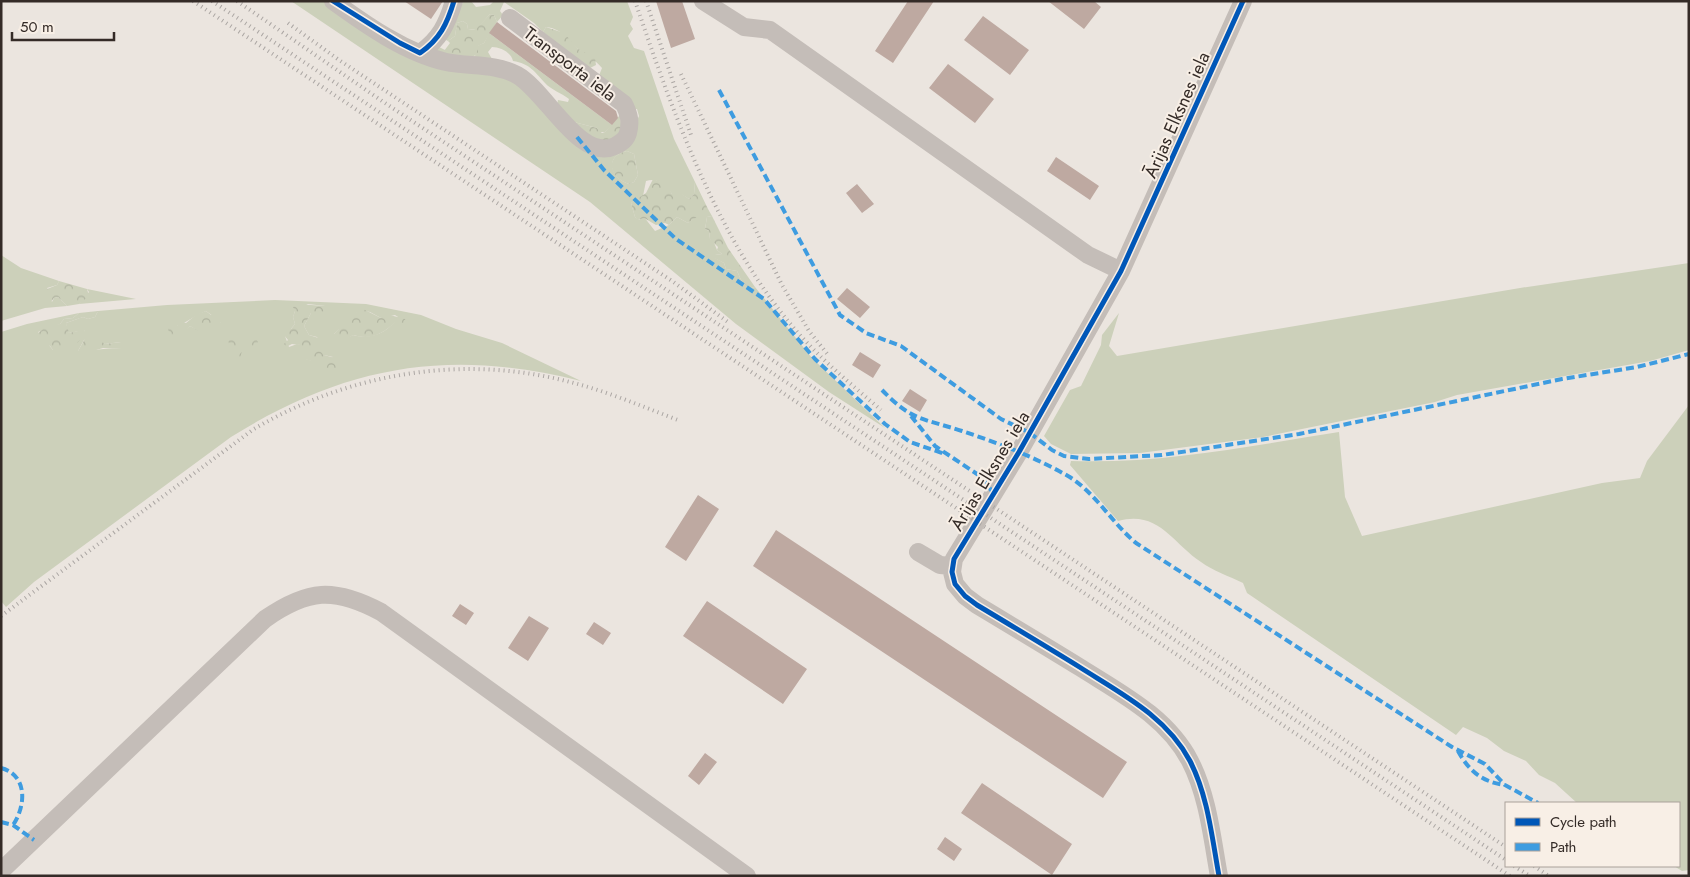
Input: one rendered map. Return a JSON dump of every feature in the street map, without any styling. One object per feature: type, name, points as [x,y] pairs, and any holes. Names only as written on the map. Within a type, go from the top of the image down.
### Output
[{"type":"street","name":"Transporta iela","points":[[333,1],[400,43],[420,53],[446,62],[484,66],[516,74],[539,91],[577,138],[589,146],[601,149],[613,147],[622,142],[627,136],[630,124],[624,104],[510,18]]},
{"type":"street","points":[[420,53],[433,44],[441,34],[454,1]]},
{"type":"street","points":[[703,1],[744,27],[770,30],[1088,255],[1121,271]]},
{"type":"street","name":"Ārijas Elksnes iela","points":[[952,566],[961,545],[1022,446],[1121,271],[1243,1]]},
{"type":"street","points":[[918,552],[940,565],[952,566],[955,584],[965,596],[1135,702],[1171,732],[1185,752],[1196,774],[1204,798],[1219,876]]},
{"type":"street","points":[[1,871],[264,619],[292,602],[307,596],[324,593],[361,601],[381,612],[747,876]]},
{"type":"green space","points":[[291,1],[327,1],[412,54],[448,66],[501,73],[514,78],[543,101],[579,143],[597,152],[615,150],[628,141],[639,116],[637,109],[633,109],[615,90],[598,78],[602,68],[560,32],[546,27],[543,32],[534,23],[504,2],[500,11],[503,15],[497,22],[494,15],[490,14],[476,30],[468,29],[467,24],[463,21],[457,23],[455,36],[448,41],[444,39],[439,47],[455,55],[474,57],[477,53],[477,46],[484,43],[489,33],[612,125],[605,132],[599,132],[597,128],[574,122],[576,130],[557,106],[558,100],[568,102],[569,99],[547,85],[528,66],[513,61],[510,55],[502,49],[492,47],[488,52],[492,59],[465,61],[431,52],[464,1],[471,1],[476,7],[490,5],[494,1],[627,1],[633,17],[630,24],[633,29],[628,36],[634,48],[644,51],[674,139],[695,182],[694,194],[689,199],[681,194],[672,194],[658,181],[646,181],[643,196],[631,203],[635,217],[639,220],[644,217],[655,231],[669,225],[677,217],[688,223],[696,217],[694,212],[699,209],[708,209],[712,216],[707,217],[705,229],[709,231],[710,239],[713,240],[717,250],[722,254],[715,255],[715,258],[724,263],[726,269],[737,271],[745,285],[751,288],[755,287],[812,358],[885,428],[829,392],[736,324],[590,202]],"holes":[[[627,151],[634,154],[638,175],[634,182],[629,184],[617,177],[612,167],[615,157],[620,154]]]},
{"type":"green space","points":[[490,14],[494,15],[497,22],[484,43],[478,46],[478,53],[475,56],[457,56],[444,51],[450,43],[448,41],[455,36],[457,23],[463,21],[467,24],[468,29],[475,30]]},
{"type":"green space","points":[[546,27],[564,33],[578,49],[595,58],[596,65],[588,69],[543,32]]},
{"type":"green space","points":[[620,115],[622,132],[612,143],[593,139],[574,122],[597,128],[602,133]]},
{"type":"green space","points":[[627,151],[634,154],[638,175],[634,182],[629,184],[617,177],[612,167],[615,157]]},
{"type":"green space","points":[[653,179],[667,184],[672,194],[682,194],[689,199],[694,194],[695,182],[708,209],[695,212],[697,217],[688,223],[677,217],[669,225],[665,223],[656,225],[644,218],[638,220],[635,217],[631,203],[646,193]]},
{"type":"green space","points":[[712,216],[728,248],[755,287],[751,288],[745,285],[737,271],[726,269],[724,263],[714,258],[715,255],[722,254],[710,239],[709,231],[705,229],[707,217]]},
{"type":"green space","points":[[1,255],[21,268],[59,281],[57,285],[47,288],[52,302],[54,298],[58,297],[67,306],[45,308],[1,321]]},
{"type":"green space","points":[[1689,263],[1689,350],[1650,361],[1457,395],[1435,402],[1263,437],[1140,453],[1071,454],[1051,444],[1044,436],[1070,390],[1081,386],[1101,345],[1102,335],[1119,313],[1109,346],[1117,356],[1520,288]]},
{"type":"green space","points":[[59,281],[87,289],[89,296],[79,304],[67,306],[58,297],[54,298],[48,305],[43,303],[40,297],[42,291],[57,285]]},
{"type":"green space","points":[[87,289],[136,299],[79,304],[89,292]]},
{"type":"green space","points":[[275,300],[366,304],[421,315],[456,329],[502,343],[581,381],[533,371],[487,366],[443,365],[400,370],[358,379],[316,393],[274,413],[231,437],[34,582],[6,607],[1,601],[1,332],[27,324],[79,313],[73,318],[64,319],[60,324],[38,332],[53,350],[78,340],[85,330],[69,333],[66,323],[83,317],[88,319],[95,317],[98,311],[167,305]],"holes":[[[308,304],[325,306],[318,313],[311,313],[304,326],[309,335],[317,337],[324,350],[324,355],[333,357],[306,359],[303,357],[300,345],[297,344],[289,347],[285,336],[295,324],[293,317],[295,311]],[[360,310],[370,312],[381,318],[395,315],[398,317],[384,331],[373,336],[353,335],[347,338],[334,334]],[[206,311],[221,322],[198,330],[190,326],[182,333],[177,326]],[[91,338],[105,344],[121,342],[121,349],[110,348],[78,351],[84,340]]]},
{"type":"green space","points":[[297,304],[325,306],[325,311],[322,314],[311,313],[304,326],[309,335],[325,340],[327,346],[324,355],[337,361],[339,366],[332,377],[319,372],[314,365],[315,362],[304,359],[300,353],[300,345],[292,344],[286,347],[284,344],[288,340],[283,334],[282,329],[291,329],[295,324],[293,317],[295,311],[293,307]]},
{"type":"green space","points":[[361,308],[381,318],[386,314],[405,319],[408,326],[402,329],[395,322],[380,333],[370,337],[353,335],[341,343],[335,340],[334,334],[339,329],[337,322],[340,317],[345,317],[350,312],[356,313]]},
{"type":"green space","points":[[98,311],[95,317],[88,319],[83,317],[66,323],[69,333],[78,331],[80,327],[85,330],[82,338],[75,345],[68,346],[61,352],[53,350],[50,346],[38,341],[37,334],[48,325],[60,324],[64,319],[73,318],[79,313]]},
{"type":"green space","points":[[206,311],[211,315],[221,313],[224,316],[224,319],[212,331],[200,332],[190,326],[180,338],[174,338],[170,335],[167,326],[171,323],[177,326],[181,322],[186,323],[197,314]]},
{"type":"green space","points":[[235,336],[238,338],[254,336],[258,342],[254,351],[246,349],[242,351],[240,358],[231,354],[228,339]]},
{"type":"green space","points":[[86,337],[95,337],[105,344],[121,342],[123,347],[121,349],[103,348],[79,355],[78,351]]},
{"type":"green space","points":[[1689,405],[1689,870],[1682,871],[1676,867],[1680,867],[1680,802],[1576,802],[1555,783],[1539,775],[1526,761],[1504,751],[1487,738],[1463,727],[1456,735],[1247,593],[1243,583],[1201,562],[1155,524],[1144,520],[1132,519],[1118,521],[1070,465],[1071,461],[1139,460],[1206,453],[1339,432],[1345,497],[1362,536],[1602,483],[1640,478],[1647,461]]},
{"type":"building","points":[[404,1],[443,1],[431,19]]},
{"type":"building","points":[[656,1],[682,1],[695,39],[671,48]]},
{"type":"building","points":[[908,1],[934,1],[893,63],[875,51]]},
{"type":"building","points":[[1048,1],[1094,1],[1101,7],[1084,29]]},
{"type":"building","points":[[983,16],[1029,50],[1010,75],[964,40]]},
{"type":"building","points":[[497,22],[616,111],[618,118],[612,125],[489,33]]},
{"type":"building","points":[[948,64],[994,99],[975,123],[929,88]]},
{"type":"building","points":[[1056,157],[1099,186],[1090,200],[1047,171]]},
{"type":"building","points":[[857,184],[874,204],[862,213],[846,193]]},
{"type":"building","points":[[847,288],[870,307],[860,318],[837,299]]},
{"type":"building","points":[[860,352],[881,365],[873,378],[852,365]]},
{"type":"building","points":[[910,389],[927,400],[920,412],[902,401]]},
{"type":"building","points":[[698,495],[719,509],[686,561],[665,547]]},
{"type":"building","points":[[776,530],[1127,762],[1103,798],[753,566]]},
{"type":"building","points":[[707,601],[807,669],[783,704],[683,636]]},
{"type":"building","points":[[460,604],[474,613],[466,625],[452,616]]},
{"type":"building","points":[[529,616],[549,628],[528,661],[508,648]]},
{"type":"building","points":[[594,622],[611,633],[603,645],[586,634]]},
{"type":"building","points":[[705,753],[717,762],[699,785],[688,776]]},
{"type":"building","points":[[982,783],[1072,844],[1052,875],[961,813]]},
{"type":"building","points":[[945,837],[962,849],[954,861],[937,849]]},
{"type":"railway","points":[[193,1],[1510,876]]},
{"type":"railway","points":[[212,1],[1505,859]]},
{"type":"railway","points":[[237,1],[382,101],[1505,846]]},
{"type":"railway","points":[[635,1],[681,129],[699,172],[741,254],[766,292],[793,327],[836,370],[881,410]]},
{"type":"railway","points":[[646,1],[692,138]]},
{"type":"railway","points":[[288,23],[339,60],[672,281],[728,322]]},
{"type":"railway","points":[[681,74],[782,285],[809,331],[829,356]]},
{"type":"railway","points":[[1,616],[254,429],[290,410],[327,394],[405,374],[445,370],[486,369],[526,373],[566,381],[594,389],[678,420]]},
{"type":"railway","points":[[1516,867],[1530,876]]},
{"type":"railway","points":[[1536,867],[1549,876]]},
{"type":"marked path","points":[[719,90],[840,315],[866,333],[901,346],[1001,419],[1030,433],[1052,450],[1064,456],[1089,459],[1162,455],[1299,434],[1562,379],[1637,367],[1689,354]]},
{"type":"marked path","points":[[577,137],[604,170],[676,239],[764,299],[815,359],[885,424],[910,442],[945,454]]},
{"type":"marked path","points":[[882,390],[902,408],[919,418],[1003,446],[1068,476],[1087,490],[1136,543],[1452,747],[1485,764],[1505,785],[1536,802]]},
{"type":"marked path","points":[[911,416],[935,446],[983,478],[993,493]]},
{"type":"marked path","points":[[1458,751],[1477,774],[1490,781],[1505,785]]},
{"type":"marked path","points":[[1,768],[16,777],[22,792],[20,809],[13,825]]},
{"type":"marked path","points":[[1,822],[13,825],[34,840]]},
{"type":"cycle path","points":[[333,1],[400,43],[420,53],[433,42],[442,30],[454,1]]},
{"type":"cycle path","points":[[1219,876],[1209,817],[1201,788],[1190,761],[1169,732],[1156,719],[1127,697],[977,605],[965,596],[955,584],[952,572],[954,559],[1019,452],[1121,271],[1243,1]]}]
